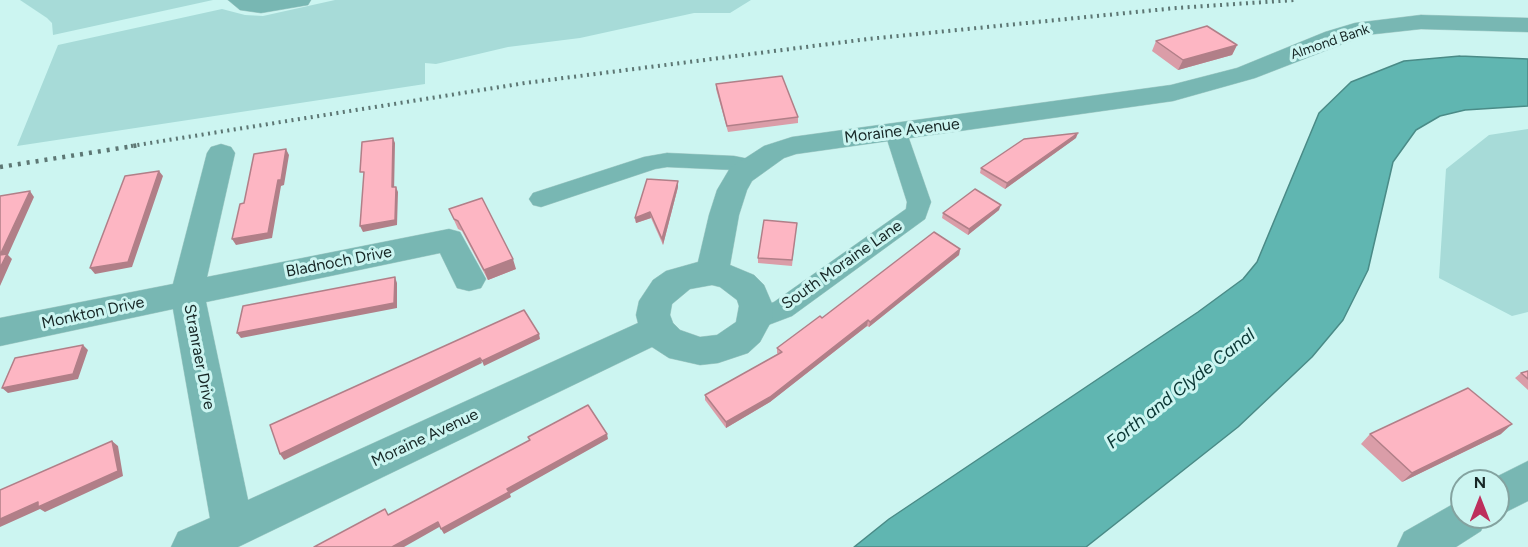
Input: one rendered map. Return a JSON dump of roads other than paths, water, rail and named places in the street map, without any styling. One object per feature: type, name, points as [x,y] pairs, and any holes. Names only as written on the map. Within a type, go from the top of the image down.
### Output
[{"type":"street","points":[[239,0],[248,6],[300,0]]},
{"type":"street","name":"Almond Bank","points":[[1173,93],[1246,73],[1363,28],[1421,22],[1528,25]]},
{"type":"street","name":"Moraine Avenue","points":[[712,273],[732,190],[740,175],[774,152],[792,146],[1173,93]]},
{"type":"street","name":"South Moraine Lane","points":[[755,320],[783,309],[916,213],[919,202],[896,133]]},
{"type":"street","name":"Stranraer Drive","points":[[221,153],[187,293],[233,528]]},
{"type":"street","points":[[542,199],[652,162],[667,160],[751,166]]},
{"type":"street","name":"Bladnoch Drive","points":[[187,293],[449,240],[469,279]]},
{"type":"street","points":[[712,273],[735,280],[752,294],[756,306],[755,320],[748,332],[735,343],[718,350],[700,351],[682,348],[667,340],[657,329],[653,315],[656,302],[665,289],[687,277],[712,273]]},
{"type":"street","name":"Monkton Drive","points":[[0,332],[187,293]]},
{"type":"street","name":"Moraine Avenue","points":[[193,547],[657,329]]},
{"type":"street","points":[[1510,490],[1528,479]]},
{"type":"street","points":[[1419,547],[1450,527]]},
{"type":"water","name":"Forth and Clyde Canal","points":[[1460,56],[1528,59],[1528,106],[1465,110],[1440,116],[1416,130],[1393,162],[1368,270],[1343,320],[1312,357],[1238,427],[1086,547],[854,547],[889,519],[1198,312],[1243,279],[1257,262],[1319,113],[1351,82],[1404,61]]},
{"type":"railway","points":[[131,146],[525,83],[868,39],[1176,8],[1295,0]]},
{"type":"railway","points":[[0,167],[140,145]]}]
